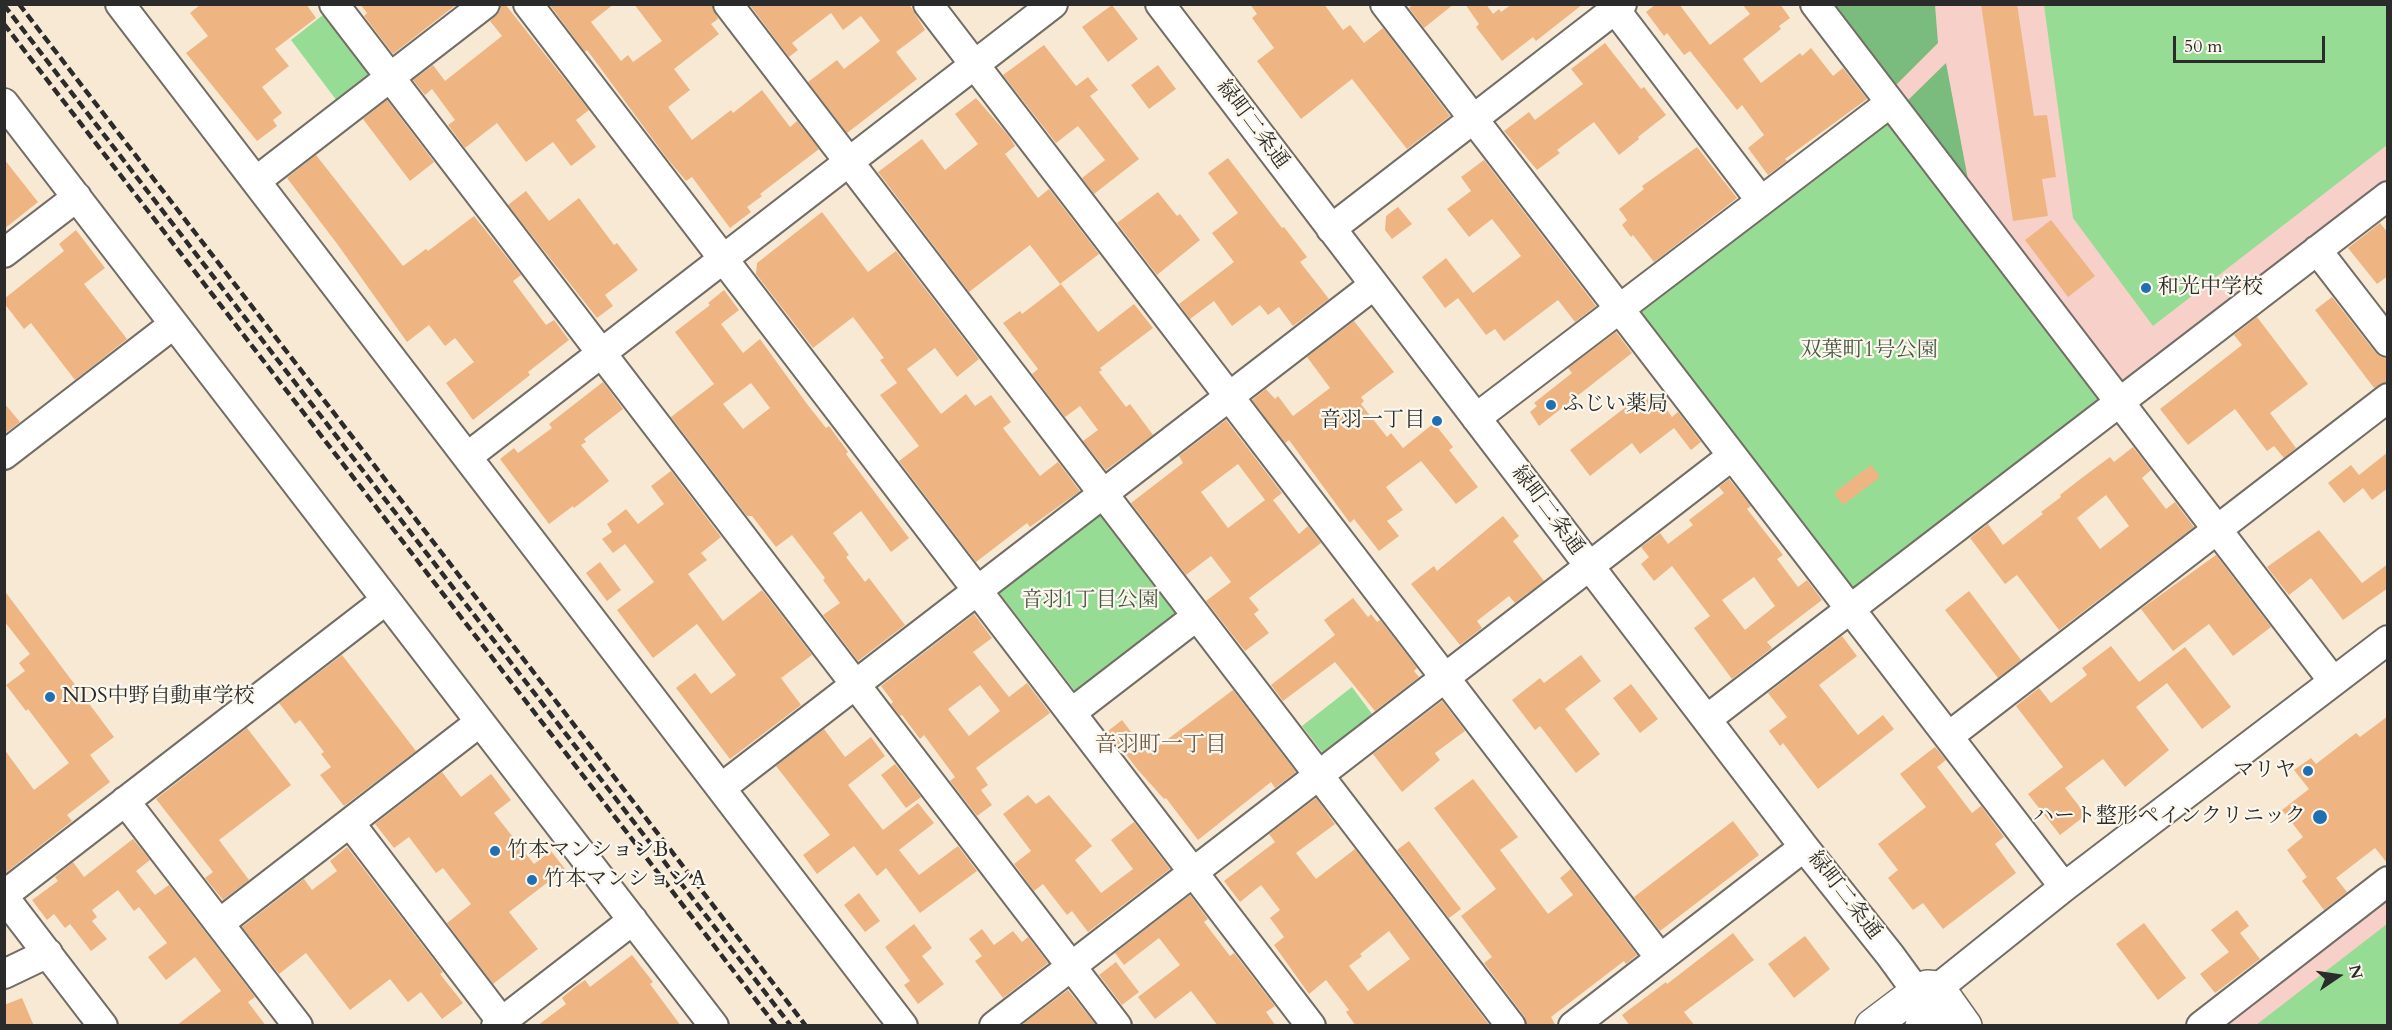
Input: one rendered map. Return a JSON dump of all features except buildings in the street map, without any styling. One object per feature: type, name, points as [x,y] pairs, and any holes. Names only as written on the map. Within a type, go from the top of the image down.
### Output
[{"type":"highway","points":[[1872,1026],[1927,1010],[1965,1026]]},
{"type":"street","points":[[120,4],[903,1026]]},
{"type":"street","points":[[334,4],[1117,1026]]},
{"type":"street","points":[[256,182],[485,4]]},
{"type":"street","points":[[528,4],[1311,1026]]},
{"type":"street","points":[[729,4],[1512,1026]]},
{"type":"street","points":[[928,4],[1660,958]]},
{"type":"street","points":[[467,457],[1053,4]]},
{"type":"street","name":"緑町二条通","points":[[1160,4],[1927,1010]]},
{"type":"street","points":[[1385,4],[2064,886]]},
{"type":"street","points":[[1815,4],[2333,681]]},
{"type":"street","points":[[1331,229],[1616,6],[1761,201]]},
{"type":"street","points":[[4,103],[714,1026]]},
{"type":"street","points":[[1476,418],[1890,103]]},
{"type":"street","points":[[1707,719],[2388,196]]},
{"type":"street","points":[[4,253],[77,197]]},
{"type":"street","points":[[2317,250],[2388,342]]},
{"type":"street","points":[[721,788],[1374,285]]},
{"type":"street","points":[[4,455],[174,324]]},
{"type":"street","points":[[1948,736],[2388,398]]},
{"type":"street","points":[[994,1026],[1732,456]]},
{"type":"street","points":[[104,1026],[4,896],[386,600]]},
{"type":"street","points":[[1071,713],[1197,616]]},
{"type":"street","points":[[1927,1010],[2064,886],[2388,640]]},
{"type":"street","points":[[219,923],[480,722]]},
{"type":"street","points":[[125,801],[298,1026]]},
{"type":"street","points":[[350,823],[501,1024],[633,920]]},
{"type":"street","points":[[1573,1026],[1804,846]]},
{"type":"street","points":[[2201,1026],[2388,881]]},
{"type":"street","points":[[4,974],[48,953]]},
{"type":"shaded area","name":"和光中学校","points":[[1827,5],[2387,5],[2387,179],[2121,386]]},
{"type":"shaded area","points":[[2387,898],[2387,1025],[2225,1025]]},
{"type":"green space","points":[[1827,5],[1935,5],[1938,43],[1892,89]]},
{"type":"green space","name":"和光中学校","points":[[2044,5],[2387,5],[2387,145],[2153,326],[2073,218]]},
{"type":"green space","points":[[328,11],[374,72],[337,101],[291,40]]},
{"type":"green space","points":[[1946,63],[1970,190],[1904,104]]},
{"type":"green space","name":"双葉町1号公園","points":[[1887,111],[2105,397],[1851,592],[1633,306]]},
{"type":"green space","name":"音羽1丁目公園","points":[[1102,508],[1183,612],[1078,695],[997,590]]},
{"type":"green space","points":[[1352,687],[1375,718],[1325,756],[1302,726]]},
{"type":"green space","points":[[2387,924],[2387,1025],[2256,1025]]},
{"type":"railway","points":[[19,4],[806,1026]]},
{"type":"railway","points":[[4,5],[791,1026]]},
{"type":"railway","points":[[4,24],[776,1026]]},
{"type":"place","name":"和光中学校","points":[[2146,288]]},
{"type":"place","name":"ふじい薬局","points":[[1551,405]]},
{"type":"place","name":"音羽一丁目","points":[[1437,421]]},
{"type":"place","name":"NDS中野自動車学校","points":[[50,697]]},
{"type":"place","name":"マリヤ","points":[[2308,771]]},
{"type":"place","name":"ハート整形ペインクリニック","points":[[2320,817]]},
{"type":"place","name":"竹本マンションB","points":[[495,851]]},
{"type":"place","name":"竹本マンションA","points":[[532,880]]},
{"type":"district","name":"音羽町一丁目","points":[[1161,746]]}]
